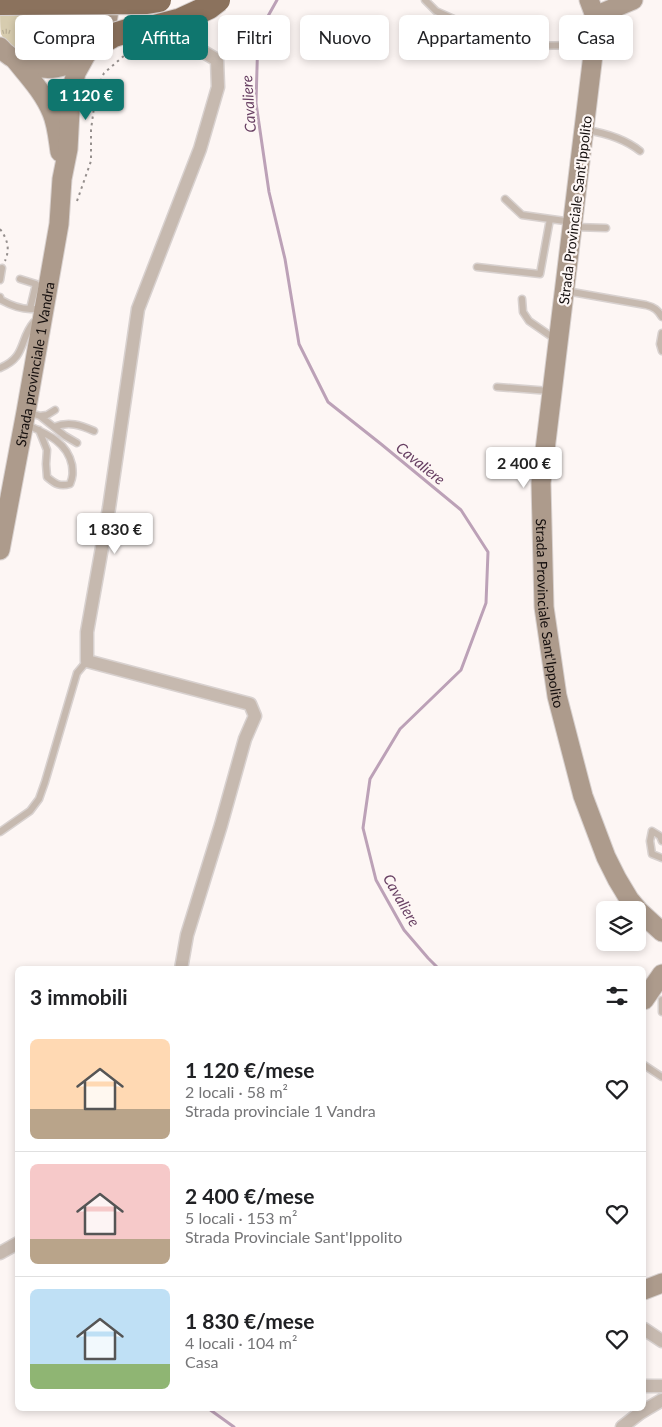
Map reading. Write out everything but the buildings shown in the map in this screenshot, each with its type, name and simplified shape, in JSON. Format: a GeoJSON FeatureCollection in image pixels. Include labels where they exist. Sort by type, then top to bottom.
{"type":"FeatureCollection","features":[{"type":"Feature","properties":{"kind":"highway"},"geometry":{"type":"LineString","coordinates":[[0,3],[147,2],[159,0]]}},
{"type":"Feature","properties":{"kind":"highway"},"geometry":{"type":"LineString","coordinates":[[113,39],[134,29],[154,27],[181,20],[209,7],[218,0]]}},
{"type":"Feature","properties":{"kind":"main road","name":"Strada provinciale 1 Vandra"},"geometry":{"type":"LineString","coordinates":[[109,0],[109,15]]}},
{"type":"Feature","properties":{"kind":"main road"},"geometry":{"type":"LineString","coordinates":[[592,8],[633,0]]}},
{"type":"Feature","properties":{"kind":"main road","name":"Strada provinciale 1 Vandra"},"geometry":{"type":"LineString","coordinates":[[5,52],[42,94],[52,114],[58,138],[62,179]]}},
{"type":"Feature","properties":{"kind":"main road"},"geometry":{"type":"LineString","coordinates":[[20,60],[34,67],[52,68],[70,64],[76,60]]}},
{"type":"Feature","properties":{"kind":"main road","name":"Strada provinciale 1 Vandra"},"geometry":{"type":"LineString","coordinates":[[0,550],[32,420],[39,313],[59,224],[62,179],[68,149],[71,92],[76,73],[87,60]]}},
{"type":"Feature","properties":{"kind":"main road","name":"Strada Provinciale Sant'Ippolito"},"geometry":{"type":"LineString","coordinates":[[592,60],[540,483],[544,607],[557,696],[583,796],[606,857],[617,879],[629,899],[662,932]]}},
{"type":"Feature","properties":{"kind":"main road"},"geometry":{"type":"LineString","coordinates":[[646,997],[662,974]]}},
{"type":"Feature","properties":{"kind":"main road"},"geometry":{"type":"LineString","coordinates":[[646,1289],[662,1283]]}},
{"type":"Feature","properties":{"kind":"street"},"geometry":{"type":"LineString","coordinates":[[182,966],[187,935],[221,825],[245,738],[255,716],[250,704],[87,661],[87,632],[109,508],[138,309],[200,149],[218,87],[217,60],[208,55]]}},
{"type":"Feature","properties":{"kind":"street"},"geometry":{"type":"LineString","coordinates":[[0,1253],[15,1245]]}},
{"type":"Feature","properties":{"kind":"street"},"geometry":{"type":"LineString","coordinates":[[646,1330],[662,1341]]}},
{"type":"Feature","properties":{"kind":"street"},"geometry":{"type":"LineString","coordinates":[[646,1386],[662,1386]]}},
{"type":"Feature","properties":{"kind":"street"},"geometry":{"type":"LineString","coordinates":[[646,1409],[662,1400]]}},
{"type":"Feature","properties":{"kind":"street"},"geometry":{"type":"LineString","coordinates":[[622,1427],[643,1411]]}},
{"type":"Feature","properties":{"kind":"lane"},"geometry":{"type":"LineString","coordinates":[[425,0],[436,11],[514,46],[559,45]]}},
{"type":"Feature","properties":{"kind":"lane"},"geometry":{"type":"LineString","coordinates":[[584,130],[600,132],[630,144],[640,151]]}},
{"type":"Feature","properties":{"kind":"lane"},"geometry":{"type":"LineString","coordinates":[[505,199],[522,215],[573,225],[606,228]]}},
{"type":"Feature","properties":{"kind":"lane"},"geometry":{"type":"LineString","coordinates":[[477,267],[540,274],[550,219]]}},
{"type":"Feature","properties":{"kind":"lane"},"geometry":{"type":"LineString","coordinates":[[0,280],[2,268]]}},
{"type":"Feature","properties":{"kind":"lane"},"geometry":{"type":"LineString","coordinates":[[0,368],[15,359],[23,346],[30,326],[39,313],[36,284],[20,279]]}},
{"type":"Feature","properties":{"kind":"lane"},"geometry":{"type":"LineString","coordinates":[[565,291],[646,305],[654,308],[662,317]]}},
{"type":"Feature","properties":{"kind":"lane"},"geometry":{"type":"LineString","coordinates":[[0,297],[1,300],[8,304],[39,313]]}},
{"type":"Feature","properties":{"kind":"lane"},"geometry":{"type":"LineString","coordinates":[[522,299],[523,312],[529,322],[558,341]]}},
{"type":"Feature","properties":{"kind":"lane"},"geometry":{"type":"LineString","coordinates":[[662,333],[660,344],[662,351]]}},
{"type":"Feature","properties":{"kind":"lane"},"geometry":{"type":"LineString","coordinates":[[497,387],[552,391]]}},
{"type":"Feature","properties":{"kind":"lane"},"geometry":{"type":"LineString","coordinates":[[32,420],[55,410]]}},
{"type":"Feature","properties":{"kind":"lane"},"geometry":{"type":"LineString","coordinates":[[32,420],[66,448],[70,456],[74,475],[70,484],[64,486],[55,484],[47,477],[47,450],[32,420]]}},
{"type":"Feature","properties":{"kind":"lane"},"geometry":{"type":"LineString","coordinates":[[32,420],[54,427],[77,443]]}},
{"type":"Feature","properties":{"kind":"lane"},"geometry":{"type":"LineString","coordinates":[[54,427],[68,423],[94,431]]}},
{"type":"Feature","properties":{"kind":"lane"},"geometry":{"type":"LineString","coordinates":[[0,832],[30,811],[39,799],[46,782],[77,673],[87,661]]}},
{"type":"Feature","properties":{"kind":"lane"},"geometry":{"type":"LineString","coordinates":[[662,842],[660,836],[652,832],[650,841],[652,854],[662,858]]}},
{"type":"Feature","properties":{"kind":"lane"},"geometry":{"type":"LineString","coordinates":[[662,1000],[662,1012]]}},
{"type":"Feature","properties":{"kind":"lane"},"geometry":{"type":"LineString","coordinates":[[646,1066],[662,1077]]}},
{"type":"Feature","properties":{"kind":"path"},"geometry":{"type":"LineString","coordinates":[[76,202],[91,161],[91,130],[96,92],[104,73],[123,57]]}},
{"type":"Feature","properties":{"kind":"path"},"geometry":{"type":"LineString","coordinates":[[0,230],[7,241],[8,249],[2,268]]}},
{"type":"Feature","properties":{"kind":"green space"},"geometry":{"type":"Polygon","coordinates":[[[0,0],[99,12],[98,15],[15,15],[15,49],[8,44],[1,34],[0,0]]]}},
{"type":"Feature","properties":{"kind":"waterway","name":"Cavaliere"},"geometry":{"type":"LineString","coordinates":[[277,0],[258,34],[256,103],[269,192],[285,259],[299,344],[328,402],[461,510],[488,552],[486,603],[461,670],[400,729],[370,779],[363,828],[376,880],[404,930],[436,966]]}},
{"type":"Feature","properties":{"kind":"waterway","name":"Cavaliere"},"geometry":{"type":"LineString","coordinates":[[212,1411],[234,1427]]}}]}
